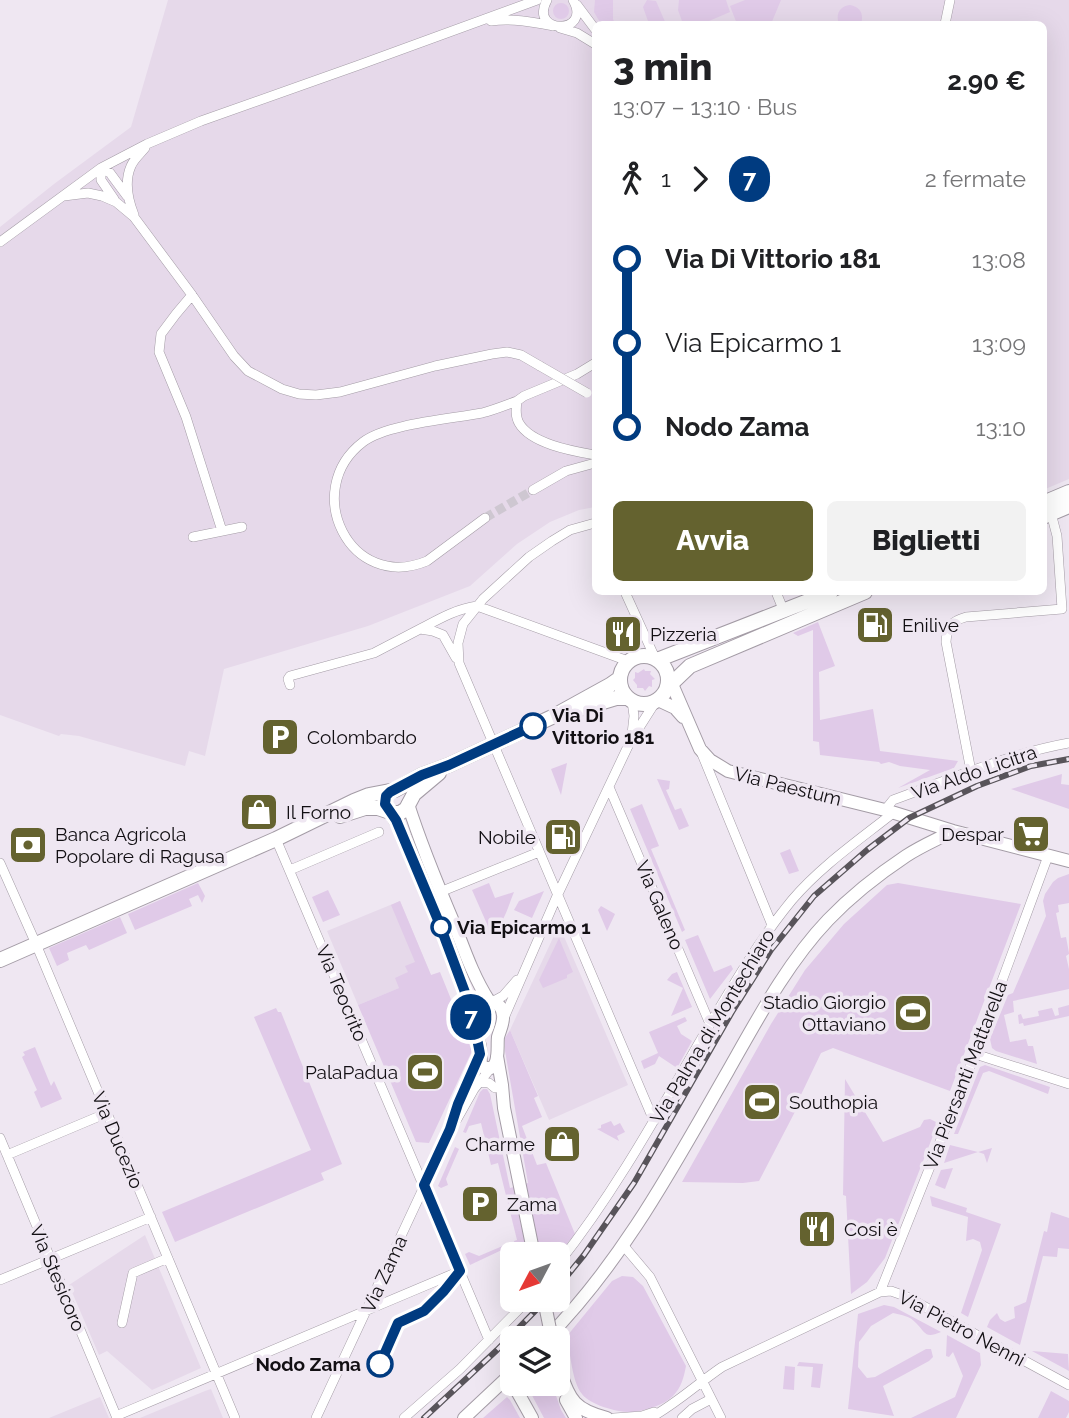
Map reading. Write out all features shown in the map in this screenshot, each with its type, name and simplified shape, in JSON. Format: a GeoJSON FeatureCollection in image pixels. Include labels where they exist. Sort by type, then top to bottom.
{"type":"FeatureCollection","features":[{"type":"Feature","properties":{"kind":"main road"},"geometry":{"type":"LineString","coordinates":[[1047,510],[1069,492]]}},
{"type":"Feature","properties":{"kind":"main road"},"geometry":{"type":"LineString","coordinates":[[1047,511],[1069,506]]}},
{"type":"Feature","properties":{"kind":"main road"},"geometry":{"type":"LineString","coordinates":[[656,659],[823,595]]}},
{"type":"Feature","properties":{"kind":"main road"},"geometry":{"type":"LineString","coordinates":[[552,717],[616,698],[644,704],[657,701],[669,682],[691,666],[858,595]]}},
{"type":"Feature","properties":{"kind":"main road"},"geometry":{"type":"LineString","coordinates":[[630,699],[622,691],[620,678],[628,661],[641,656],[656,659],[663,664],[669,682]]}},
{"type":"Feature","properties":{"kind":"main road"},"geometry":{"type":"LineString","coordinates":[[390,811],[385,800],[393,790],[552,717],[620,678]]}},
{"type":"Feature","properties":{"kind":"main road"},"geometry":{"type":"LineString","coordinates":[[305,825],[365,808],[396,813],[403,811],[421,787],[449,765]]}},
{"type":"Feature","properties":{"kind":"main road"},"geometry":{"type":"LineString","coordinates":[[0,960],[276,839],[369,794],[393,790],[403,792],[408,803]]}},
{"type":"Feature","properties":{"kind":"street"},"geometry":{"type":"LineString","coordinates":[[0,242],[102,168],[148,144],[201,121],[537,0]]}},
{"type":"Feature","properties":{"kind":"street"},"geometry":{"type":"LineString","coordinates":[[547,0],[544,6],[545,17],[556,27],[568,25],[575,18],[577,8],[574,1]]}},
{"type":"Feature","properties":{"kind":"street"},"geometry":{"type":"LineString","coordinates":[[946,21],[950,0]]}},
{"type":"Feature","properties":{"kind":"street"},"geometry":{"type":"LineString","coordinates":[[574,1],[592,25]]}},
{"type":"Feature","properties":{"kind":"street"},"geometry":{"type":"LineString","coordinates":[[475,22],[524,20],[577,33],[592,42]]}},
{"type":"Feature","properties":{"kind":"street"},"geometry":{"type":"LineString","coordinates":[[134,217],[128,197],[128,178],[131,166],[148,144]]}},
{"type":"Feature","properties":{"kind":"street"},"geometry":{"type":"LineString","coordinates":[[102,168],[110,173],[128,197]]}},
{"type":"Feature","properties":{"kind":"street"},"geometry":{"type":"LineString","coordinates":[[102,168],[101,180],[116,202],[134,217],[234,356],[248,371],[282,389],[316,395],[340,392],[435,366],[507,352],[521,355],[591,395]]}},
{"type":"Feature","properties":{"kind":"street"},"geometry":{"type":"LineString","coordinates":[[60,197],[88,192],[116,202]]}},
{"type":"Feature","properties":{"kind":"street"},"geometry":{"type":"LineString","coordinates":[[192,295],[161,334],[159,352],[186,416],[222,531]]}},
{"type":"Feature","properties":{"kind":"street"},"geometry":{"type":"LineString","coordinates":[[485,518],[427,561],[416,565],[390,566],[369,559],[346,539],[337,519],[336,484],[346,460],[372,436],[485,412],[517,401],[592,365]]}},
{"type":"Feature","properties":{"kind":"street"},"geometry":{"type":"LineString","coordinates":[[517,401],[519,422],[526,430],[552,444],[592,454]]}},
{"type":"Feature","properties":{"kind":"street"},"geometry":{"type":"LineString","coordinates":[[533,490],[566,471],[592,464]]}},
{"type":"Feature","properties":{"kind":"street"},"geometry":{"type":"LineString","coordinates":[[971,771],[946,633],[950,624],[966,617],[1062,609],[1057,536],[1047,513]]}},
{"type":"Feature","properties":{"kind":"street"},"geometry":{"type":"LineString","coordinates":[[459,663],[458,643],[463,624],[477,606],[529,557],[570,530],[592,524]]}},
{"type":"Feature","properties":{"kind":"street"},"geometry":{"type":"LineString","coordinates":[[193,537],[242,527]]}},
{"type":"Feature","properties":{"kind":"street"},"geometry":{"type":"LineString","coordinates":[[626,595],[656,659]]}},
{"type":"Feature","properties":{"kind":"street"},"geometry":{"type":"LineString","coordinates":[[777,595],[783,609]]}},
{"type":"Feature","properties":{"kind":"street"},"geometry":{"type":"LineString","coordinates":[[290,685],[290,676],[374,653],[451,613],[477,606],[628,661]]}},
{"type":"Feature","properties":{"kind":"street"},"geometry":{"type":"LineString","coordinates":[[421,629],[443,635],[459,663],[654,1121]]}},
{"type":"Feature","properties":{"kind":"street","name":"Via Paestum"},"geometry":{"type":"LineString","coordinates":[[669,682],[699,749],[710,760],[728,771],[1069,861]]}},
{"type":"Feature","properties":{"kind":"street"},"geometry":{"type":"LineString","coordinates":[[630,699],[634,716],[630,742]]}},
{"type":"Feature","properties":{"kind":"street"},"geometry":{"type":"LineString","coordinates":[[450,1129],[458,1104],[484,1069],[495,1065],[503,1019],[557,896],[630,742],[657,701],[675,708],[688,723]]}},
{"type":"Feature","properties":{"kind":"street","name":"Via Aldo Licitra"},"geometry":{"type":"LineString","coordinates":[[889,812],[893,800],[971,771],[1047,747],[1069,743]]}},
{"type":"Feature","properties":{"kind":"street"},"geometry":{"type":"LineString","coordinates":[[699,749],[772,925]]}},
{"type":"Feature","properties":{"kind":"street","name":"Via Galeno"},"geometry":{"type":"LineString","coordinates":[[609,787],[710,1024]]}},
{"type":"Feature","properties":{"kind":"street"},"geometry":{"type":"LineString","coordinates":[[408,803],[416,832],[476,979],[490,1001],[501,1009],[503,1019]]}},
{"type":"Feature","properties":{"kind":"street"},"geometry":{"type":"LineString","coordinates":[[390,811],[404,837],[438,920],[469,1003],[484,1069],[504,1108]]}},
{"type":"Feature","properties":{"kind":"street","name":"Via Palma di Montechiaro"},"geometry":{"type":"LineString","coordinates":[[570,1249],[614,1188],[737,977],[772,925],[816,876],[889,812]]}},
{"type":"Feature","properties":{"kind":"street"},"geometry":{"type":"LineString","coordinates":[[559,1326],[623,1245],[663,1185],[772,995],[802,952],[828,920],[866,885],[908,855],[953,831]]}},
{"type":"Feature","properties":{"kind":"street"},"geometry":{"type":"LineString","coordinates":[[290,870],[379,832]]}},
{"type":"Feature","properties":{"kind":"street","name":"Via Teocrito"},"geometry":{"type":"LineString","coordinates":[[276,839],[489,1340]]}},
{"type":"Feature","properties":{"kind":"street"},"geometry":{"type":"LineString","coordinates":[[440,892],[539,852]]}},
{"type":"Feature","properties":{"kind":"street","name":"Via Piersanti Mattarella"},"geometry":{"type":"LineString","coordinates":[[880,1292],[975,1054],[1048,856]]}},
{"type":"Feature","properties":{"kind":"street","name":"Via Ducezio"},"geometry":{"type":"LineString","coordinates":[[0,863],[235,1418]]}},
{"type":"Feature","properties":{"kind":"street"},"geometry":{"type":"LineString","coordinates":[[471,1013],[479,1003],[503,996],[523,974]]}},
{"type":"Feature","properties":{"kind":"street"},"geometry":{"type":"LineString","coordinates":[[497,1052],[504,1108],[531,1242]]}},
{"type":"Feature","properties":{"kind":"street"},"geometry":{"type":"LineString","coordinates":[[975,1054],[1069,1084]]}},
{"type":"Feature","properties":{"kind":"street"},"geometry":{"type":"LineString","coordinates":[[450,1129],[484,1069]]}},
{"type":"Feature","properties":{"kind":"street"},"geometry":{"type":"LineString","coordinates":[[7,1155],[107,1113]]}},
{"type":"Feature","properties":{"kind":"street","name":"Via Zama"},"geometry":{"type":"LineString","coordinates":[[316,1418],[450,1129]]}},
{"type":"Feature","properties":{"kind":"street","name":"Via Stesicoro"},"geometry":{"type":"LineString","coordinates":[[0,1138],[117,1417]]}},
{"type":"Feature","properties":{"kind":"street"},"geometry":{"type":"LineString","coordinates":[[0,1280],[151,1217]]}},
{"type":"Feature","properties":{"kind":"street"},"geometry":{"type":"LineString","coordinates":[[623,1245],[650,1278],[721,1418]]}},
{"type":"Feature","properties":{"kind":"street"},"geometry":{"type":"LineString","coordinates":[[122,1323],[133,1272],[168,1258]]}},
{"type":"Feature","properties":{"kind":"street"},"geometry":{"type":"LineString","coordinates":[[117,1417],[460,1271]]}},
{"type":"Feature","properties":{"kind":"street","name":"Via Pietro Nenni"},"geometry":{"type":"LineString","coordinates":[[650,1418],[678,1401],[722,1367],[880,1292],[891,1291],[905,1296],[1069,1385]]}},
{"type":"Feature","properties":{"kind":"street"},"geometry":{"type":"LineString","coordinates":[[404,1418],[460,1369],[516,1312]]}},
{"type":"Feature","properties":{"kind":"street"},"geometry":{"type":"LineString","coordinates":[[464,1418],[500,1389]]}},
{"type":"Feature","properties":{"kind":"street"},"geometry":{"type":"LineString","coordinates":[[521,1396],[532,1418]]}},
{"type":"Feature","properties":{"kind":"street"},"geometry":{"type":"LineString","coordinates":[[565,1396],[576,1418]]}},
{"type":"Feature","properties":{"kind":"street"},"geometry":{"type":"LineString","coordinates":[[570,1396],[582,1410],[607,1418]]}},
{"type":"Feature","properties":{"kind":"street"},"geometry":{"type":"LineString","coordinates":[[682,1418],[711,1398]]}},
{"type":"Feature","properties":{"kind":"street"},"geometry":{"type":"LineString","coordinates":[[614,1418],[642,1416],[666,1409]]}},
{"type":"Feature","properties":{"kind":"shaded area"},"geometry":{"type":"Polygon","coordinates":[[[168,0],[1069,0],[1069,479],[1047,488],[1047,21],[592,21],[592,508],[550,522],[517,544],[470,586],[368,626],[224,669],[205,756],[189,751],[185,766],[79,736],[59,736],[0,715],[0,227],[131,127],[168,0]]]}},
{"type":"Feature","properties":{"kind":"shaded area"},"geometry":{"type":"Polygon","coordinates":[[[595,0],[613,0],[614,21],[599,21],[594,12],[595,0]]]}},
{"type":"Feature","properties":{"kind":"shaded area"},"geometry":{"type":"Polygon","coordinates":[[[647,0],[656,1],[665,21],[648,21],[643,7],[647,0]]]}},
{"type":"Feature","properties":{"kind":"shaded area"},"geometry":{"type":"Polygon","coordinates":[[[679,0],[726,0],[730,12],[709,21],[682,21],[678,10],[679,0]]]}},
{"type":"Feature","properties":{"kind":"shaded area"},"geometry":{"type":"Polygon","coordinates":[[[745,0],[781,0],[772,21],[736,21],[730,6],[745,0]]]}},
{"type":"Feature","properties":{"kind":"shaded area"},"geometry":{"type":"Polygon","coordinates":[[[561,3],[567,5],[567,17],[561,19],[555,17],[553,11],[555,5],[561,3]]]}},
{"type":"Feature","properties":{"kind":"shaded area"},"geometry":{"type":"Polygon","coordinates":[[[850,5],[857,8],[861,12],[862,21],[839,21],[839,11],[850,5]]]}},
{"type":"Feature","properties":{"kind":"shaded area"},"geometry":{"type":"Polygon","coordinates":[[[818,622],[835,666],[819,672],[820,720],[873,709],[880,751],[958,761],[954,768],[898,788],[930,770],[889,762],[881,764],[820,755],[819,742],[813,741],[813,630],[798,636],[793,633],[818,622]]]}},
{"type":"Feature","properties":{"kind":"shaded area"},"geometry":{"type":"Polygon","coordinates":[[[644,669],[651,671],[650,674],[655,679],[652,680],[652,687],[649,686],[645,691],[643,688],[637,688],[633,680],[635,672],[644,669]]]}},
{"type":"Feature","properties":{"kind":"shaded area"},"geometry":{"type":"Polygon","coordinates":[[[567,763],[561,795],[551,769],[567,763]]]}},
{"type":"Feature","properties":{"kind":"shaded area"},"geometry":{"type":"Polygon","coordinates":[[[1062,774],[1061,784],[1069,785],[1069,809],[1011,789],[1062,774]]]}},
{"type":"Feature","properties":{"kind":"shaded area"},"geometry":{"type":"Polygon","coordinates":[[[657,779],[670,781],[669,789],[666,790],[675,810],[681,808],[689,826],[679,830],[657,779]]]}},
{"type":"Feature","properties":{"kind":"shaded area"},"geometry":{"type":"Polygon","coordinates":[[[642,804],[659,846],[651,849],[685,930],[682,932],[630,809],[642,804]]]}},
{"type":"Feature","properties":{"kind":"shaded area"},"geometry":{"type":"Polygon","coordinates":[[[790,849],[799,871],[789,874],[780,853],[790,849]]]}},
{"type":"Feature","properties":{"kind":"shaded area"},"geometry":{"type":"Polygon","coordinates":[[[1069,874],[1069,903],[1058,905],[1059,912],[1056,913],[1061,938],[1066,937],[1069,953],[1066,956],[1069,989],[1013,1001],[1014,1012],[1004,1015],[1010,1042],[1026,1039],[1028,1046],[1033,1046],[1037,1064],[996,1051],[992,1048],[990,1039],[1046,916],[1043,901],[1045,894],[1053,882],[1069,874]]]}},
{"type":"Feature","properties":{"kind":"shaded area"},"geometry":{"type":"Polygon","coordinates":[[[198,883],[205,896],[202,903],[198,895],[189,899],[192,906],[135,930],[128,914],[198,883]]]}},
{"type":"Feature","properties":{"kind":"shaded area"},"geometry":{"type":"Polygon","coordinates":[[[489,883],[495,898],[514,892],[498,928],[488,935],[487,924],[472,890],[489,883]]]}},
{"type":"Feature","properties":{"kind":"shaded area"},"geometry":{"type":"Polygon","coordinates":[[[898,883],[1021,904],[950,1091],[833,1048],[821,1053],[798,1101],[799,1104],[759,1181],[682,1182],[771,1024],[805,970],[844,924],[887,885],[898,883]]]}},
{"type":"Feature","properties":{"kind":"shaded area"},"geometry":{"type":"Polygon","coordinates":[[[328,890],[340,915],[323,922],[312,897],[328,890]]]}},
{"type":"Feature","properties":{"kind":"shaded area"},"geometry":{"type":"Polygon","coordinates":[[[544,891],[532,918],[514,910],[519,901],[544,891]]]}},
{"type":"Feature","properties":{"kind":"shaded area"},"geometry":{"type":"Polygon","coordinates":[[[400,901],[431,975],[358,1005],[327,931],[400,901]]]}},
{"type":"Feature","properties":{"kind":"shaded area","name":"PalaPadua"},"geometry":{"type":"Polygon","coordinates":[[[400,901],[431,975],[440,972],[472,1051],[429,1143],[416,1142],[358,1005],[399,988],[395,978],[408,972],[405,966],[415,962],[391,905],[400,901]]]}},
{"type":"Feature","properties":{"kind":"shaded area"},"geometry":{"type":"Polygon","coordinates":[[[601,906],[615,914],[607,931],[598,910],[601,906]]]}},
{"type":"Feature","properties":{"kind":"shaded area"},"geometry":{"type":"Polygon","coordinates":[[[120,917],[127,933],[89,950],[86,945],[67,953],[69,960],[57,966],[49,948],[120,917]]]}},
{"type":"Feature","properties":{"kind":"shaded area"},"geometry":{"type":"Polygon","coordinates":[[[559,925],[628,1085],[549,1120],[510,1030],[559,925]]]}},
{"type":"Feature","properties":{"kind":"shaded area"},"geometry":{"type":"Polygon","coordinates":[[[698,935],[714,972],[731,965],[733,969],[710,999],[685,940],[698,935]]]}},
{"type":"Feature","properties":{"kind":"shaded area"},"geometry":{"type":"Polygon","coordinates":[[[559,938],[573,972],[567,975],[567,978],[543,988],[539,980],[559,938]]]}},
{"type":"Feature","properties":{"kind":"shaded area"},"geometry":{"type":"Polygon","coordinates":[[[677,972],[692,1007],[671,1016],[683,988],[667,980],[677,972]]]}},
{"type":"Feature","properties":{"kind":"shaded area"},"geometry":{"type":"Polygon","coordinates":[[[1069,1005],[1069,1016],[1024,1026],[1023,1023],[1019,1024],[1018,1015],[1021,1014],[1023,1019],[1039,1016],[1038,1011],[1052,1008],[1055,1016],[1059,1015],[1058,1008],[1069,1005]]]}},
{"type":"Feature","properties":{"kind":"shaded area"},"geometry":{"type":"Polygon","coordinates":[[[276,1008],[281,1012],[342,1164],[321,1173],[324,1180],[175,1242],[162,1212],[311,1150],[254,1017],[276,1008]]]}},
{"type":"Feature","properties":{"kind":"shaded area"},"geometry":{"type":"Polygon","coordinates":[[[685,1017],[687,1021],[677,1026],[681,1034],[692,1041],[677,1068],[659,1056],[655,1064],[644,1069],[641,1061],[658,1053],[649,1032],[685,1017]]]}},
{"type":"Feature","properties":{"kind":"shaded area"},"geometry":{"type":"Polygon","coordinates":[[[510,1030],[538,1096],[534,1098],[542,1117],[522,1126],[537,1165],[546,1163],[575,1234],[569,1242],[514,1242],[517,1240],[498,1163],[491,1165],[481,1123],[469,1126],[466,1133],[463,1132],[480,1092],[487,1089],[510,1188],[528,1183],[505,1038],[510,1030]]]}},
{"type":"Feature","properties":{"kind":"shaded area"},"geometry":{"type":"Polygon","coordinates":[[[35,1047],[51,1086],[54,1081],[62,1099],[41,1108],[34,1092],[37,1090],[22,1057],[25,1055],[23,1052],[35,1047]]]}},
{"type":"Feature","properties":{"kind":"shaded area"},"geometry":{"type":"Polygon","coordinates":[[[985,1065],[1050,1087],[1048,1094],[989,1071],[983,1073],[958,1134],[954,1134],[980,1067],[985,1065]]]}},
{"type":"Feature","properties":{"kind":"shaded area"},"geometry":{"type":"Polygon","coordinates":[[[845,1079],[883,1142],[920,1127],[924,1120],[930,1119],[938,1123],[885,1258],[867,1282],[851,1294],[846,1196],[843,1195],[845,1079]]]}},
{"type":"Feature","properties":{"kind":"shaded area"},"geometry":{"type":"Polygon","coordinates":[[[611,1121],[614,1126],[620,1123],[625,1132],[617,1136],[619,1141],[597,1129],[611,1121]]]}},
{"type":"Feature","properties":{"kind":"shaded area"},"geometry":{"type":"Polygon","coordinates":[[[950,1145],[978,1152],[944,1163],[950,1145]]]}},
{"type":"Feature","properties":{"kind":"shaded area"},"geometry":{"type":"Polygon","coordinates":[[[455,1147],[459,1149],[446,1179],[448,1185],[441,1188],[438,1186],[455,1147]]]}},
{"type":"Feature","properties":{"kind":"shaded area"},"geometry":{"type":"Polygon","coordinates":[[[992,1148],[987,1163],[984,1154],[978,1152],[992,1148]]]}},
{"type":"Feature","properties":{"kind":"shaded area"},"geometry":{"type":"Polygon","coordinates":[[[953,1168],[945,1189],[935,1185],[941,1170],[953,1168]]]}},
{"type":"Feature","properties":{"kind":"shaded area"},"geometry":{"type":"Polygon","coordinates":[[[930,1196],[967,1208],[966,1212],[1001,1224],[968,1317],[961,1313],[982,1250],[980,1242],[973,1239],[966,1241],[968,1217],[932,1206],[930,1196]]]}},
{"type":"Feature","properties":{"kind":"shaded area"},"geometry":{"type":"Polygon","coordinates":[[[1051,1212],[1069,1218],[1069,1249],[1058,1248],[1057,1257],[1043,1256],[1020,1345],[987,1327],[997,1313],[1005,1322],[1015,1318],[1014,1307],[1026,1302],[1051,1212]]]}},
{"type":"Feature","properties":{"kind":"shaded area"},"geometry":{"type":"Polygon","coordinates":[[[145,1235],[201,1368],[152,1390],[107,1351],[99,1355],[69,1285],[145,1235]]]}},
{"type":"Feature","properties":{"kind":"shaded area"},"geometry":{"type":"Polygon","coordinates":[[[500,1247],[500,1251],[470,1265],[465,1254],[469,1252],[479,1256],[500,1247]]]}},
{"type":"Feature","properties":{"kind":"shaded area"},"geometry":{"type":"Polygon","coordinates":[[[622,1276],[633,1277],[643,1286],[686,1366],[682,1382],[673,1396],[654,1407],[632,1412],[605,1408],[591,1402],[582,1394],[574,1374],[570,1332],[612,1281],[622,1276]]]}},
{"type":"Feature","properties":{"kind":"shaded area"},"geometry":{"type":"Polygon","coordinates":[[[884,1305],[894,1307],[941,1332],[929,1335],[911,1319],[893,1313],[871,1326],[859,1342],[858,1367],[867,1378],[875,1377],[926,1349],[931,1349],[933,1357],[929,1361],[883,1386],[894,1416],[848,1409],[858,1314],[884,1305]]]}},
{"type":"Feature","properties":{"kind":"shaded area"},"geometry":{"type":"Polygon","coordinates":[[[947,1335],[980,1353],[981,1365],[956,1418],[911,1418],[955,1397],[963,1376],[953,1352],[949,1357],[946,1356],[947,1335]]]}},
{"type":"Feature","properties":{"kind":"shaded area"},"geometry":{"type":"Polygon","coordinates":[[[1032,1351],[1068,1354],[1069,1371],[1032,1351]]]}},
{"type":"Feature","properties":{"kind":"shaded area"},"geometry":{"type":"Polygon","coordinates":[[[799,1362],[823,1364],[820,1388],[811,1387],[813,1367],[797,1366],[799,1362]]]}},
{"type":"Feature","properties":{"kind":"shaded area"},"geometry":{"type":"Polygon","coordinates":[[[785,1366],[795,1367],[794,1390],[783,1389],[785,1366]]]}},
{"type":"Feature","properties":{"kind":"shaded area"},"geometry":{"type":"Polygon","coordinates":[[[211,1389],[223,1418],[140,1418],[205,1391],[211,1389]]]}},
{"type":"Feature","properties":{"kind":"shaded area"},"geometry":{"type":"Polygon","coordinates":[[[1051,1391],[1069,1401],[1066,1418],[1038,1418],[1051,1391]]]}},
{"type":"Feature","properties":{"kind":"shaded area"},"geometry":{"type":"Polygon","coordinates":[[[532,1396],[556,1396],[566,1418],[544,1418],[532,1396]]]}},
{"type":"Feature","properties":{"kind":"shaded area"},"geometry":{"type":"Polygon","coordinates":[[[100,1397],[109,1418],[49,1418],[100,1397]]]}},
{"type":"Feature","properties":{"kind":"shaded area"},"geometry":{"type":"Polygon","coordinates":[[[507,1397],[520,1418],[483,1418],[507,1397]]]}},
{"type":"Feature","properties":{"kind":"tunnel"},"geometry":{"type":"LineString","coordinates":[[485,518],[533,490]]}},
{"type":"Feature","properties":{"kind":"railway"},"geometry":{"type":"LineString","coordinates":[[570,1272],[634,1183],[732,1012],[771,950],[814,896],[909,818],[977,786],[1031,766],[1069,759]]}},
{"type":"Feature","properties":{"kind":"railway"},"geometry":{"type":"LineString","coordinates":[[424,1418],[534,1312]]}},
{"type":"Feature","properties":{"kind":"bus line","name":"7"},"geometry":{"type":"LineString","coordinates":[[380,1364],[398,1323],[424,1311],[460,1271],[424,1185],[480,1054],[471,1019],[471,1008],[438,920],[385,800],[388,793],[411,780],[533,726]]}},
{"type":"Feature","properties":{"kind":"place","name":"Enilive"},"geometry":{"type":"Point","coordinates":[875,625]}},
{"type":"Feature","properties":{"kind":"place","name":"Pizzeria"},"geometry":{"type":"Point","coordinates":[623,634]}},
{"type":"Feature","properties":{"kind":"place","name":"Via Di Vittorio 181"},"geometry":{"type":"Point","coordinates":[533,726]}},
{"type":"Feature","properties":{"kind":"place","name":"Colombardo"},"geometry":{"type":"Point","coordinates":[280,737]}},
{"type":"Feature","properties":{"kind":"place","name":"Il Forno"},"geometry":{"type":"Point","coordinates":[259,812]}},
{"type":"Feature","properties":{"kind":"place","name":"Despar"},"geometry":{"type":"Point","coordinates":[1031,834]}},
{"type":"Feature","properties":{"kind":"place","name":"Nobile"},"geometry":{"type":"Point","coordinates":[563,837]}},
{"type":"Feature","properties":{"kind":"place","name":"Banca Agricola Popolare di Ragusa"},"geometry":{"type":"Point","coordinates":[28,845]}},
{"type":"Feature","properties":{"kind":"place","name":"Via Epicarmo 1"},"geometry":{"type":"Point","coordinates":[441,927]}},
{"type":"Feature","properties":{"kind":"place","name":"Stadio Giorgio Ottaviano"},"geometry":{"type":"Point","coordinates":[913,1013]}},
{"type":"Feature","properties":{"kind":"place","name":"PalaPadua"},"geometry":{"type":"Point","coordinates":[425,1072]}},
{"type":"Feature","properties":{"kind":"place","name":"Southopia"},"geometry":{"type":"Point","coordinates":[762,1102]}},
{"type":"Feature","properties":{"kind":"place","name":"Charme"},"geometry":{"type":"Point","coordinates":[562,1144]}},
{"type":"Feature","properties":{"kind":"place","name":"Zama"},"geometry":{"type":"Point","coordinates":[480,1204]}},
{"type":"Feature","properties":{"kind":"place","name":"Cosi è"},"geometry":{"type":"Point","coordinates":[817,1229]}},
{"type":"Feature","properties":{"kind":"place","name":"Nodo Zama"},"geometry":{"type":"Point","coordinates":[380,1364]}}]}
